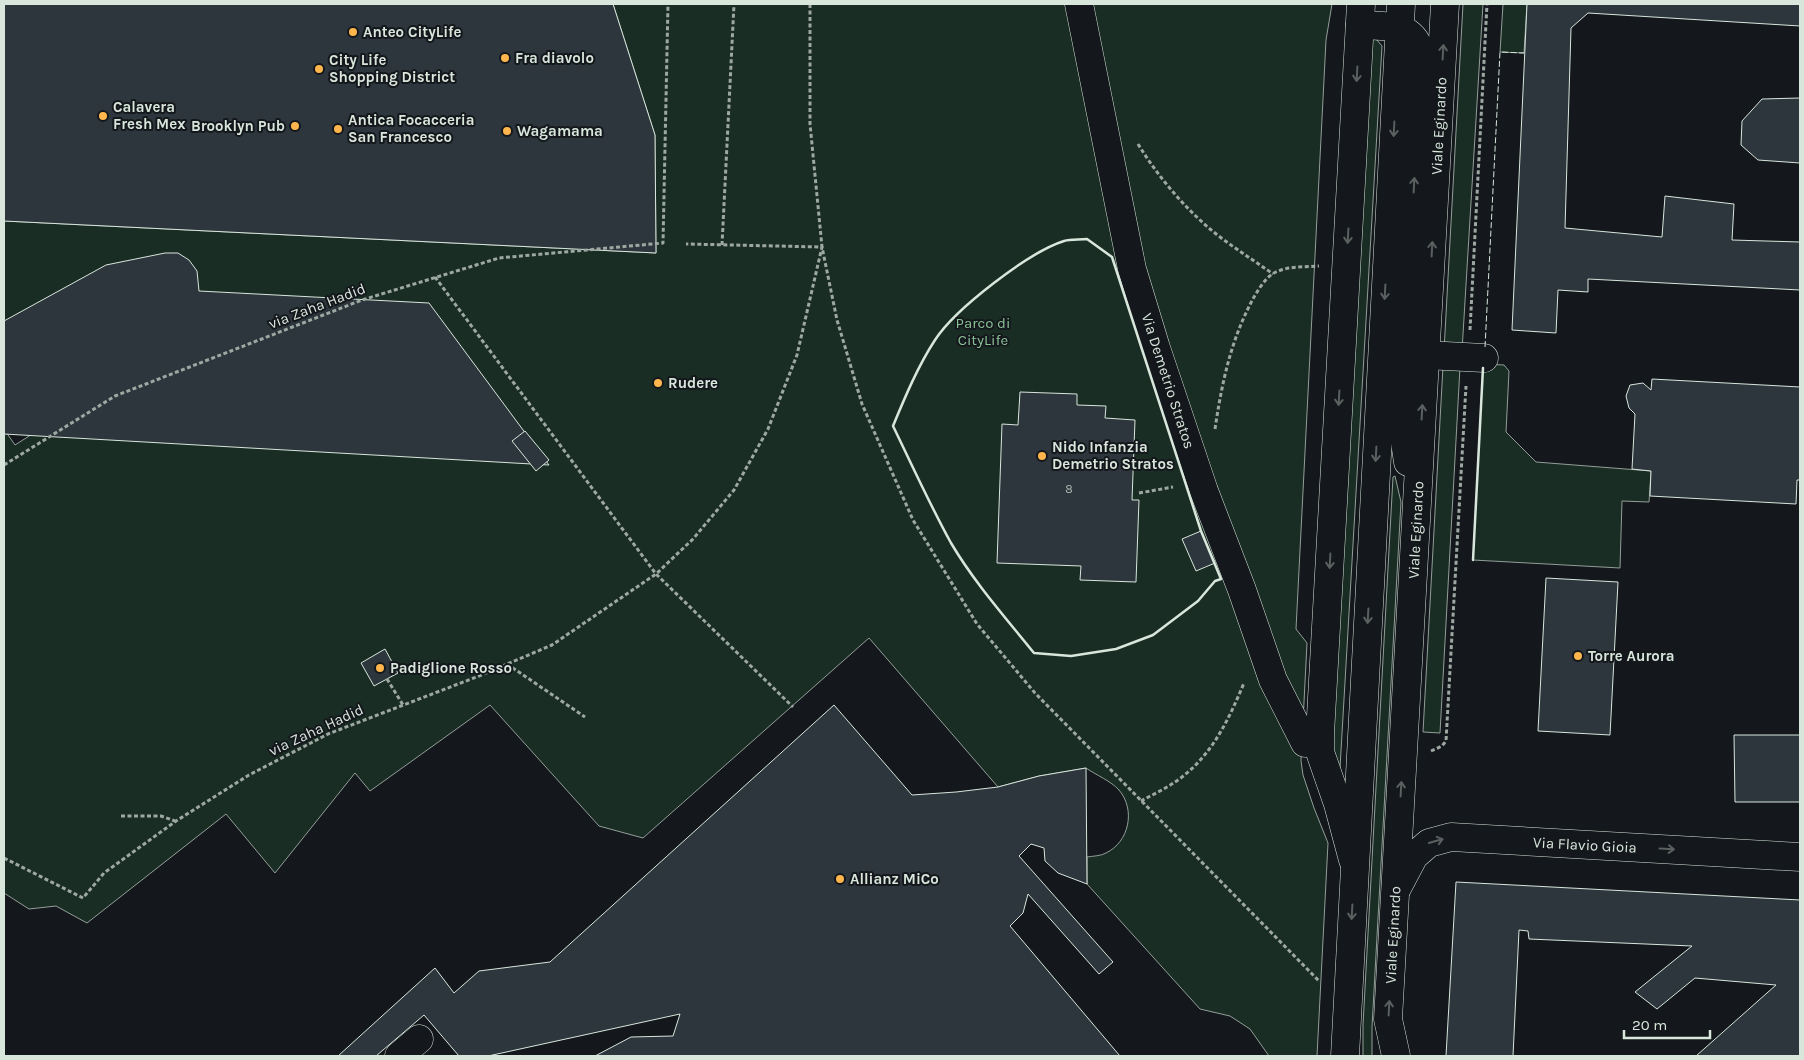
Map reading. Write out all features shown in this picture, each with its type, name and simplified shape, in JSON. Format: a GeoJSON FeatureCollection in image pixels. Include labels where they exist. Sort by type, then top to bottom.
{"type":"FeatureCollection","features":[{"type":"Feature","properties":{"kind":"main road","name":"Via Demetrio Stratos"},"geometry":{"type":"LineString","coordinates":[[1079,4],[1132,269],[1156,348],[1201,482],[1259,637],[1273,680],[1305,743]]}},
{"type":"Feature","properties":{"kind":"main road","name":"Viale Eginardo"},"geometry":{"type":"LineString","coordinates":[[1396,1056],[1388,1019],[1445,4]]}},
{"type":"Feature","properties":{"kind":"main road"},"geometry":{"type":"LineString","coordinates":[[1354,864],[1338,804],[1320,752],[1320,734],[1361,14],[1400,16]]}},
{"type":"Feature","properties":{"kind":"main road"},"geometry":{"type":"LineString","coordinates":[[1400,16],[1420,51],[1402,413],[1402,429],[1414,499],[1416,530]]}},
{"type":"Feature","properties":{"kind":"main road"},"geometry":{"type":"LineString","coordinates":[[1345,1056],[1400,16]]}},
{"type":"Feature","properties":{"kind":"main road"},"geometry":{"type":"LineString","coordinates":[[1426,355],[1476,357]]}},
{"type":"Feature","properties":{"kind":"main road","name":"Via Flavio Gioia"},"geometry":{"type":"LineString","coordinates":[[1396,890],[1414,856],[1428,843],[1451,837],[1800,857]]}},
{"type":"Feature","properties":{"kind":"path","name":"via Zaha Hadid"},"geometry":{"type":"LineString","coordinates":[[4,465],[115,396],[362,300],[499,258],[663,243],[668,4]]}},
{"type":"Feature","properties":{"kind":"path"},"geometry":{"type":"LineString","coordinates":[[722,245],[734,4]]}},
{"type":"Feature","properties":{"kind":"path"},"geometry":{"type":"LineString","coordinates":[[810,4],[810,124],[822,247],[837,320],[862,404],[913,520],[977,624],[1035,693],[1324,986]]}},
{"type":"Feature","properties":{"kind":"path"},"geometry":{"type":"LineString","coordinates":[[1403,750],[1435,750],[1446,742],[1476,357],[1487,4]]}},
{"type":"Feature","properties":{"kind":"path"},"geometry":{"type":"LineString","coordinates":[[1134,139],[1150,164],[1176,195],[1210,229],[1273,274]]}},
{"type":"Feature","properties":{"kind":"path"},"geometry":{"type":"LineString","coordinates":[[686,244],[822,247]]}},
{"type":"Feature","properties":{"kind":"path","name":"via Zaha Hadid"},"geometry":{"type":"LineString","coordinates":[[4,858],[83,898],[104,873],[176,821],[249,775],[328,734],[479,676],[552,644],[656,574],[693,539],[734,490],[768,429],[797,355],[822,247]]}},
{"type":"Feature","properties":{"kind":"path"},"geometry":{"type":"LineString","coordinates":[[1214,432],[1221,386],[1229,356],[1243,317],[1261,285],[1273,274],[1296,267],[1320,266]]}},
{"type":"Feature","properties":{"kind":"path"},"geometry":{"type":"LineString","coordinates":[[435,277],[656,574],[793,706]]}},
{"type":"Feature","properties":{"kind":"path"},"geometry":{"type":"LineString","coordinates":[[1139,493],[1201,482]]}},
{"type":"Feature","properties":{"kind":"path"},"geometry":{"type":"LineString","coordinates":[[1141,801],[1175,782],[1204,758],[1231,716],[1247,676],[1259,637]]}},
{"type":"Feature","properties":{"kind":"path"},"geometry":{"type":"LineString","coordinates":[[507,664],[585,717]]}},
{"type":"Feature","properties":{"kind":"path"},"geometry":{"type":"LineString","coordinates":[[387,679],[403,704]]}},
{"type":"Feature","properties":{"kind":"path"},"geometry":{"type":"LineString","coordinates":[[121,816],[161,816],[176,821]]}},
{"type":"Feature","properties":{"kind":"green space","name":"Parco di CityLife"},"geometry":{"type":"Polygon","coordinates":[[[613,4],[1332,4],[1326,40],[1296,629],[1307,643],[1301,761],[1303,775],[1328,843],[1317,1056],[1269,1056],[1250,1029],[1230,1016],[1200,1009],[1087,884],[1087,857],[1102,855],[1114,848],[1125,834],[1128,825],[1127,807],[1124,798],[1116,787],[1086,768],[1039,776],[998,787],[869,638],[643,838],[599,826],[490,705],[370,791],[355,773],[275,873],[226,814],[87,923],[56,906],[29,909],[4,893],[4,429],[15,445],[70,410],[4,331],[4,221],[656,253],[655,135],[613,4]]]}},
{"type":"Feature","properties":{"kind":"green space"},"geometry":{"type":"Polygon","coordinates":[[[1463,4],[1483,4],[1462,351],[1444,351],[1463,4]]]}},
{"type":"Feature","properties":{"kind":"green space"},"geometry":{"type":"Polygon","coordinates":[[[1503,4],[1527,4],[1524,53],[1500,52],[1503,4]]]}},
{"type":"Feature","properties":{"kind":"green space"},"geometry":{"type":"Polygon","coordinates":[[[1369,36],[1377,40],[1382,46],[1340,768],[1333,758],[1330,744],[1369,36]]]}},
{"type":"Feature","properties":{"kind":"green space"},"geometry":{"type":"Polygon","coordinates":[[[1483,364],[1504,365],[1509,371],[1506,432],[1536,462],[1651,471],[1649,502],[1622,501],[1620,568],[1473,560],[1483,364]]]}},
{"type":"Feature","properties":{"kind":"green space"},"geometry":{"type":"Polygon","coordinates":[[[1443,366],[1460,367],[1440,733],[1423,732],[1443,366]]]}},
{"type":"Feature","properties":{"kind":"green space"},"geometry":{"type":"Polygon","coordinates":[[[1395,476],[1401,502],[1372,1027],[1372,1056],[1363,1056],[1363,1025],[1393,477],[1395,476]]]}},
{"type":"Feature","properties":{"kind":"building","name":"City Life Shopping District"},"geometry":{"type":"Polygon","coordinates":[[[4,4],[613,4],[655,135],[656,253],[4,221],[4,4]]]}},
{"type":"Feature","properties":{"kind":"building"},"geometry":{"type":"Polygon","coordinates":[[[1527,4],[1800,4],[1800,26],[1588,13],[1571,28],[1565,228],[1662,237],[1665,196],[1734,204],[1732,240],[1800,242],[1800,290],[1588,279],[1588,292],[1558,290],[1556,333],[1512,330],[1527,4]]]}},
{"type":"Feature","properties":{"kind":"building"},"geometry":{"type":"Polygon","coordinates":[[[1800,98],[1800,163],[1758,160],[1741,145],[1742,121],[1762,99],[1800,98]]]}},
{"type":"Feature","properties":{"kind":"building"},"geometry":{"type":"Polygon","coordinates":[[[165,253],[178,253],[189,260],[197,271],[199,291],[429,303],[549,465],[4,434],[4,321],[106,265],[165,253]]]}},
{"type":"Feature","properties":{"kind":"building"},"geometry":{"type":"Polygon","coordinates":[[[1652,379],[1800,387],[1800,480],[1797,480],[1796,504],[1650,496],[1651,471],[1632,469],[1635,414],[1629,408],[1626,396],[1630,385],[1643,383],[1651,390],[1652,379]]]}},
{"type":"Feature","properties":{"kind":"building"},"geometry":{"type":"Polygon","coordinates":[[[1020,392],[1077,394],[1077,405],[1106,406],[1105,418],[1135,420],[1132,500],[1139,500],[1136,582],[1080,580],[1081,566],[997,563],[1002,424],[1018,425],[1020,392]]]}},
{"type":"Feature","properties":{"kind":"building"},"geometry":{"type":"Polygon","coordinates":[[[525,431],[549,460],[536,471],[512,441],[525,431]]]}},
{"type":"Feature","properties":{"kind":"building"},"geometry":{"type":"Polygon","coordinates":[[[1201,531],[1215,563],[1196,571],[1182,539],[1201,531]]]}},
{"type":"Feature","properties":{"kind":"building","name":"Torre Aurora"},"geometry":{"type":"Polygon","coordinates":[[[1546,578],[1618,582],[1610,735],[1538,731],[1546,578]]]}},
{"type":"Feature","properties":{"kind":"building","name":"Padiglione Rosso"},"geometry":{"type":"Polygon","coordinates":[[[385,649],[398,673],[374,686],[361,663],[385,649]]]}},
{"type":"Feature","properties":{"kind":"building","name":"Allianz MiCo"},"geometry":{"type":"Polygon","coordinates":[[[834,705],[912,795],[998,787],[1039,776],[1086,768],[1087,884],[1058,873],[1045,861],[1044,848],[1031,844],[1019,856],[1113,962],[1099,974],[1028,894],[1023,913],[1010,926],[1120,1056],[595,1056],[631,1037],[673,1036],[680,1014],[488,1056],[459,1056],[424,1015],[376,1056],[338,1056],[435,968],[454,993],[479,971],[550,962],[834,705]]]}},
{"type":"Feature","properties":{"kind":"building"},"geometry":{"type":"Polygon","coordinates":[[[1734,735],[1800,735],[1800,802],[1735,802],[1734,735]]]}},
{"type":"Feature","properties":{"kind":"building"},"geometry":{"type":"Polygon","coordinates":[[[1456,882],[1800,900],[1800,1056],[1696,1056],[1776,985],[1695,978],[1657,1009],[1635,992],[1692,946],[1529,939],[1528,931],[1519,930],[1513,1056],[1446,1056],[1456,882]]]}},
{"type":"Feature","properties":{"kind":"fence"},"geometry":{"type":"LineString","coordinates":[[1485,347],[1500,52],[1524,53]]}},
{"type":"Feature","properties":{"kind":"wall"},"geometry":{"type":"LineString","coordinates":[[1087,239],[1112,257],[1201,531],[1221,579],[1215,581],[1198,601],[1153,635],[1116,649],[1071,656],[1034,653],[1001,613],[951,543],[928,500],[893,426],[923,360],[935,340],[959,313],[975,298],[1013,269],[1049,247],[1064,241],[1087,239]]}},
{"type":"Feature","properties":{"kind":"wall"},"geometry":{"type":"LineString","coordinates":[[1473,560],[1483,368]]}},
{"type":"Feature","properties":{"kind":"place","name":"Anteo CityLife"},"geometry":{"type":"Point","coordinates":[353,32]}},
{"type":"Feature","properties":{"kind":"place","name":"Fra diavolo"},"geometry":{"type":"Point","coordinates":[505,58]}},
{"type":"Feature","properties":{"kind":"place","name":"City Life Shopping District"},"geometry":{"type":"Point","coordinates":[319,69]}},
{"type":"Feature","properties":{"kind":"place","name":"Calavera Fresh Mex"},"geometry":{"type":"Point","coordinates":[103,116]}},
{"type":"Feature","properties":{"kind":"place","name":"Brooklyn Pub"},"geometry":{"type":"Point","coordinates":[295,126]}},
{"type":"Feature","properties":{"kind":"place","name":"Antica Focacceria San Francesco"},"geometry":{"type":"Point","coordinates":[338,129]}},
{"type":"Feature","properties":{"kind":"place","name":"Wagamama"},"geometry":{"type":"Point","coordinates":[507,131]}},
{"type":"Feature","properties":{"kind":"place","name":"Rudere"},"geometry":{"type":"Point","coordinates":[658,383]}},
{"type":"Feature","properties":{"kind":"place","name":"Nido Infanzia Demetrio Stratos"},"geometry":{"type":"Point","coordinates":[1042,456]}},
{"type":"Feature","properties":{"kind":"place","name":"Torre Aurora"},"geometry":{"type":"Point","coordinates":[1578,656]}},
{"type":"Feature","properties":{"kind":"place","name":"Padiglione Rosso"},"geometry":{"type":"Point","coordinates":[380,668]}},
{"type":"Feature","properties":{"kind":"place","name":"Allianz MiCo"},"geometry":{"type":"Point","coordinates":[840,879]}}]}
